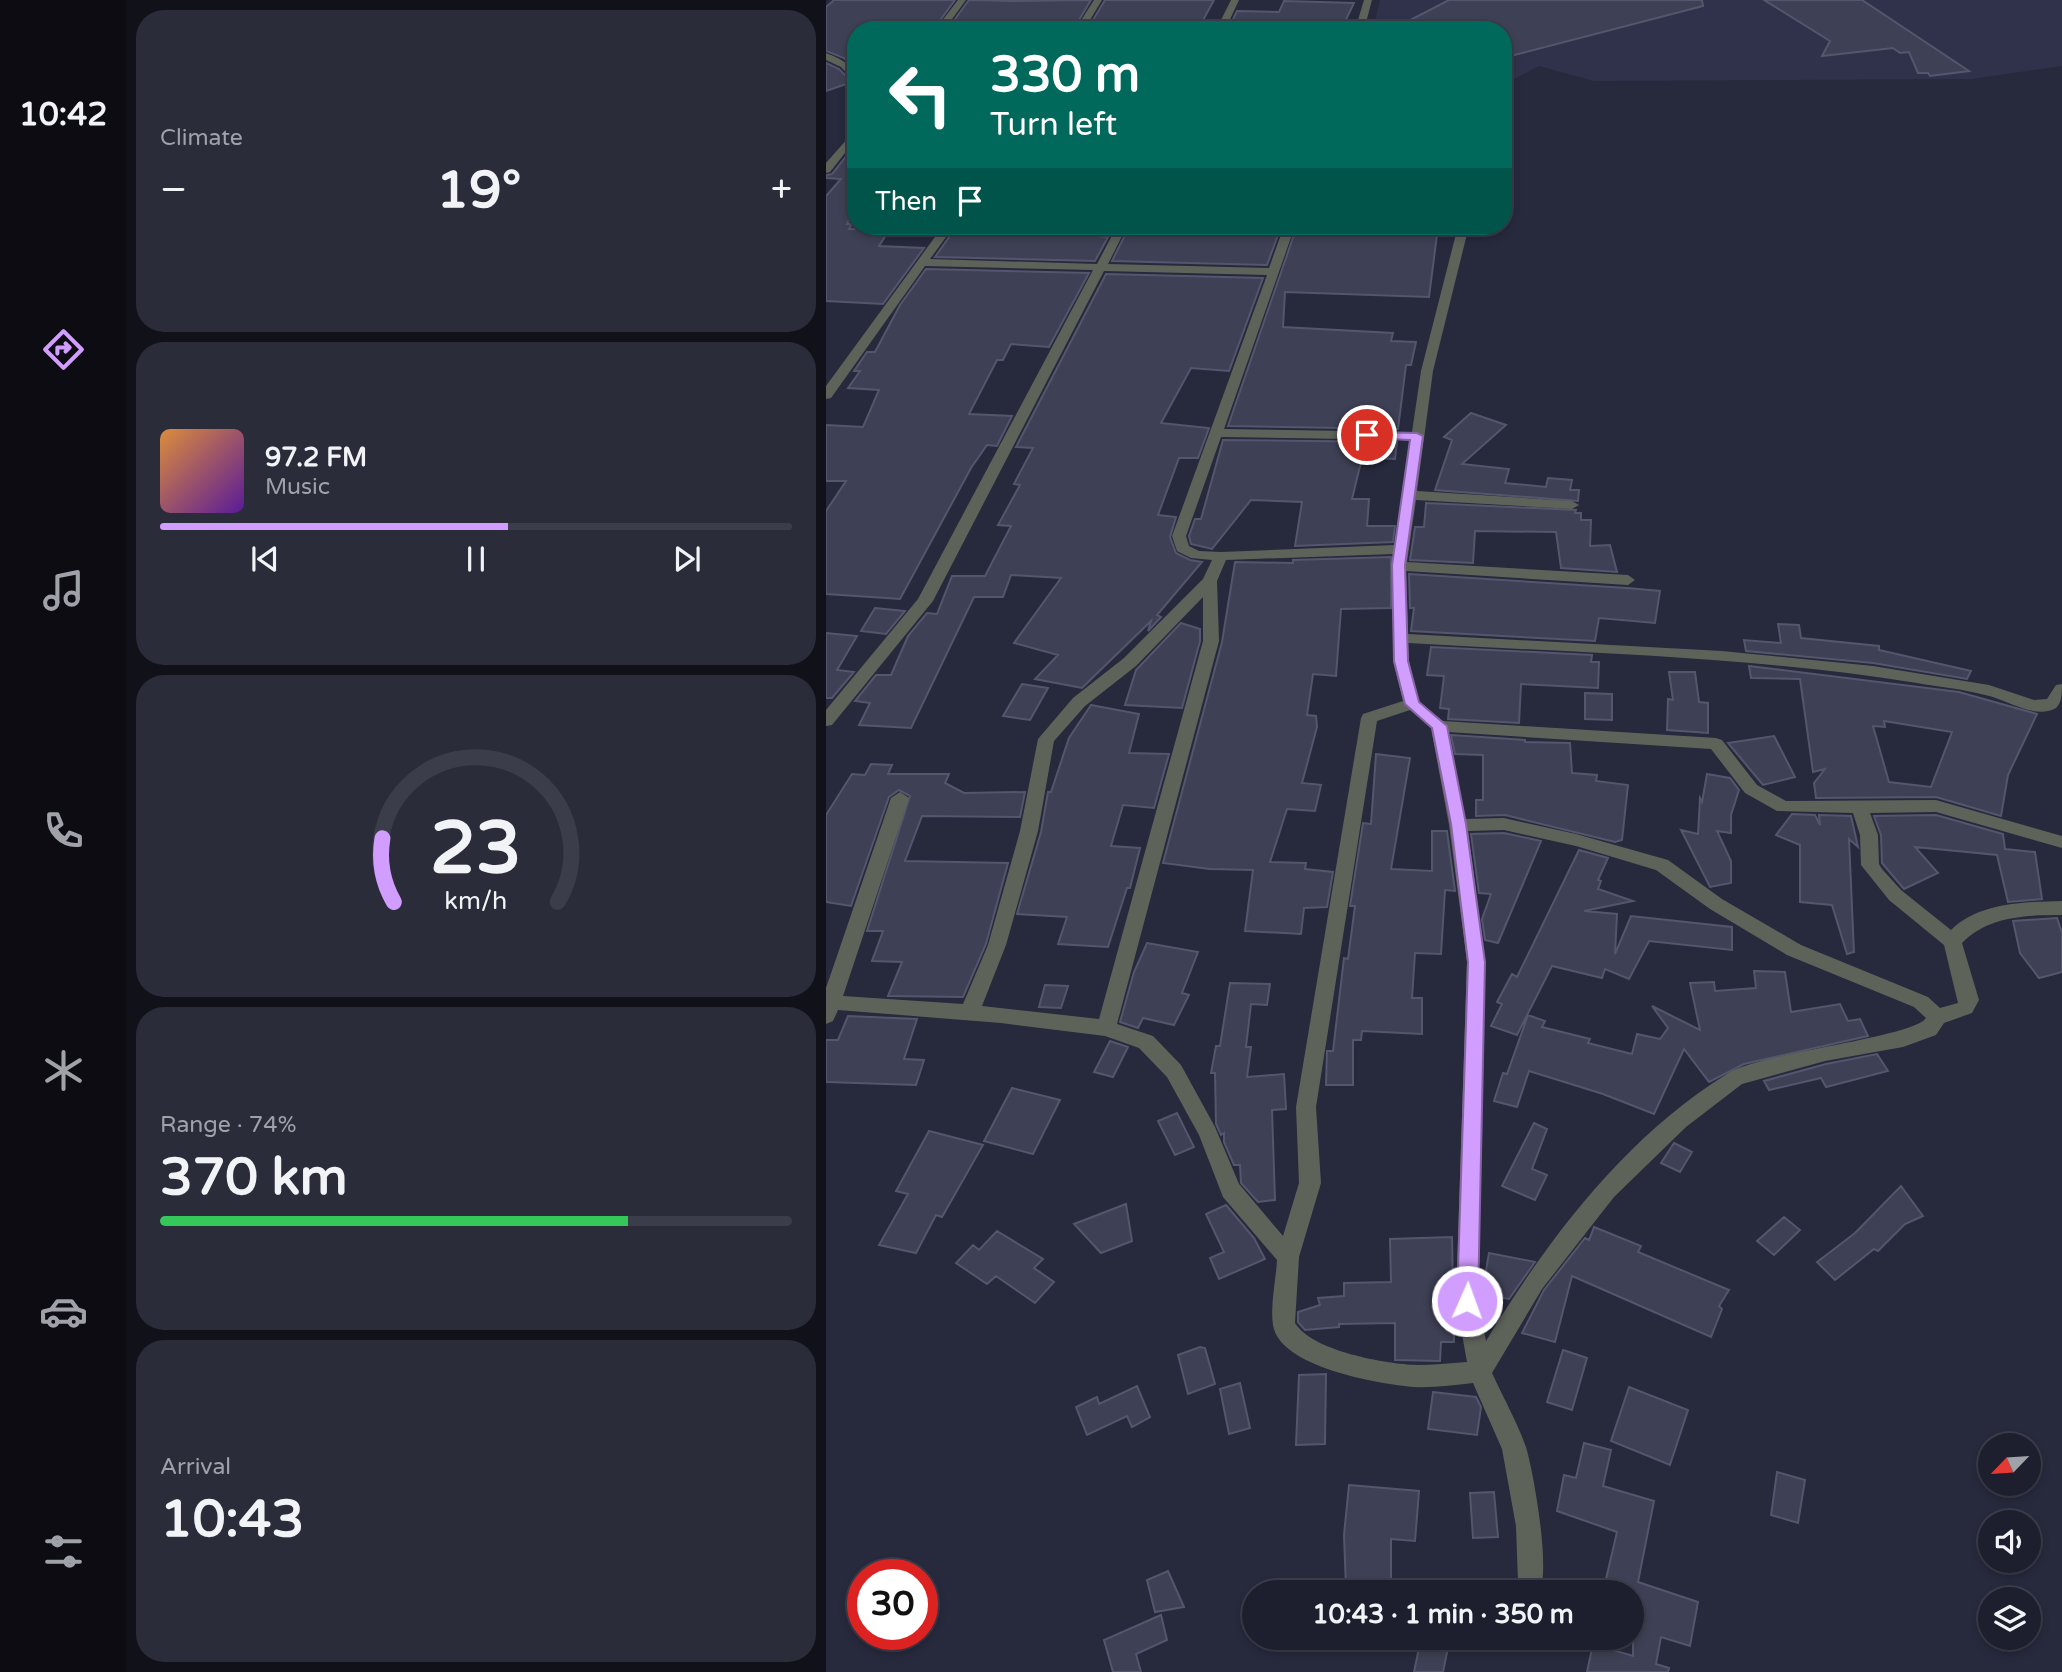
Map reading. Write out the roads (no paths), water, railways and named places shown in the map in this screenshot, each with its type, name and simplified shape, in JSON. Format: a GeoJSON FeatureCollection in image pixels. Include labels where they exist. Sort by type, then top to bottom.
{"type":"FeatureCollection","features":[{"type":"Feature","properties":{"kind":"street"},"geometry":{"type":"LineString","coordinates":[[946,21],[962,0]]}},
{"type":"Feature","properties":{"kind":"street"},"geometry":{"type":"LineString","coordinates":[[1085,21],[1098,0]]}},
{"type":"Feature","properties":{"kind":"street"},"geometry":{"type":"LineString","coordinates":[[1224,21],[1235,0]]}},
{"type":"Feature","properties":{"kind":"street"},"geometry":{"type":"LineString","coordinates":[[1362,21],[1368,0]]}},
{"type":"Feature","properties":{"kind":"street"},"geometry":{"type":"LineString","coordinates":[[828,58],[847,69]]}},
{"type":"Feature","properties":{"kind":"street"},"geometry":{"type":"LineString","coordinates":[[826,170],[847,143]]}},
{"type":"Feature","properties":{"kind":"street"},"geometry":{"type":"LineString","coordinates":[[826,395],[942,235]]}},
{"type":"Feature","properties":{"kind":"street"},"geometry":{"type":"LineString","coordinates":[[826,722],[925,601],[1118,235]]}},
{"type":"Feature","properties":{"kind":"street"},"geometry":{"type":"LineString","coordinates":[[1287,235],[1179,536],[1182,548],[1196,555],[1221,556],[1400,549]]}},
{"type":"Feature","properties":{"kind":"street"},"geometry":{"type":"LineString","coordinates":[[1462,235],[1427,371],[1400,549],[1401,661],[1412,704],[1439,726],[1704,742],[1722,749],[1751,789],[1762,798],[1783,807],[1805,809],[1936,806],[2062,842]]}},
{"type":"Feature","properties":{"kind":"street"},"geometry":{"type":"LineString","coordinates":[[923,262],[1103,265],[1273,272]]}},
{"type":"Feature","properties":{"kind":"street"},"geometry":{"type":"LineString","coordinates":[[1216,433],[1417,436]]}},
{"type":"Feature","properties":{"kind":"street"},"geometry":{"type":"LineString","coordinates":[[1408,495],[1572,505]]}},
{"type":"Feature","properties":{"kind":"street"},"geometry":{"type":"LineString","coordinates":[[969,1013],[997,945],[1029,831],[1046,739],[1079,702],[1130,662],[1210,581],[1221,556]]}},
{"type":"Feature","properties":{"kind":"street"},"geometry":{"type":"LineString","coordinates":[[1399,565],[1628,580]]}},
{"type":"Feature","properties":{"kind":"street"},"geometry":{"type":"LineString","coordinates":[[1106,1028],[1211,642],[1210,581]]}},
{"type":"Feature","properties":{"kind":"street"},"geometry":{"type":"LineString","coordinates":[[1401,638],[1722,656],[1873,671],[1989,690],[2032,705],[2045,706],[2053,703],[2062,689]]}},
{"type":"Feature","properties":{"kind":"street"},"geometry":{"type":"LineString","coordinates":[[1412,704],[1369,718],[1306,1107],[1310,1183],[1288,1257],[1284,1325],[1291,1337],[1322,1355],[1352,1366],[1416,1376],[1480,1372]]}},
{"type":"Feature","properties":{"kind":"street"},"geometry":{"type":"LineString","coordinates":[[1439,726],[1458,824],[1476,962],[1467,1301],[1480,1372],[1514,1448],[1528,1526],[1531,1580]]}},
{"type":"Feature","properties":{"kind":"street"},"geometry":{"type":"LineString","coordinates":[[900,797],[828,1007],[969,1013],[1106,1028],[1146,1042],[1174,1071],[1208,1133],[1231,1190],[1288,1257]]}},
{"type":"Feature","properties":{"kind":"street"},"geometry":{"type":"LineString","coordinates":[[1480,1372],[1534,1282],[1606,1190],[1679,1121],[1736,1078],[1825,1053],[1903,1039],[1929,1030],[1937,1017],[1965,1008],[1969,1000],[1952,941],[1895,895],[1876,874],[1870,865],[1869,835],[1858,806]]}},
{"type":"Feature","properties":{"kind":"street"},"geometry":{"type":"LineString","coordinates":[[1458,824],[1504,824],[1576,840],[1662,866],[1716,904],[1794,950],[1921,1002],[1937,1017]]}},
{"type":"Feature","properties":{"kind":"street"},"geometry":{"type":"LineString","coordinates":[[1952,941],[1961,930],[1992,916],[2019,909],[2062,908]]}}]}
